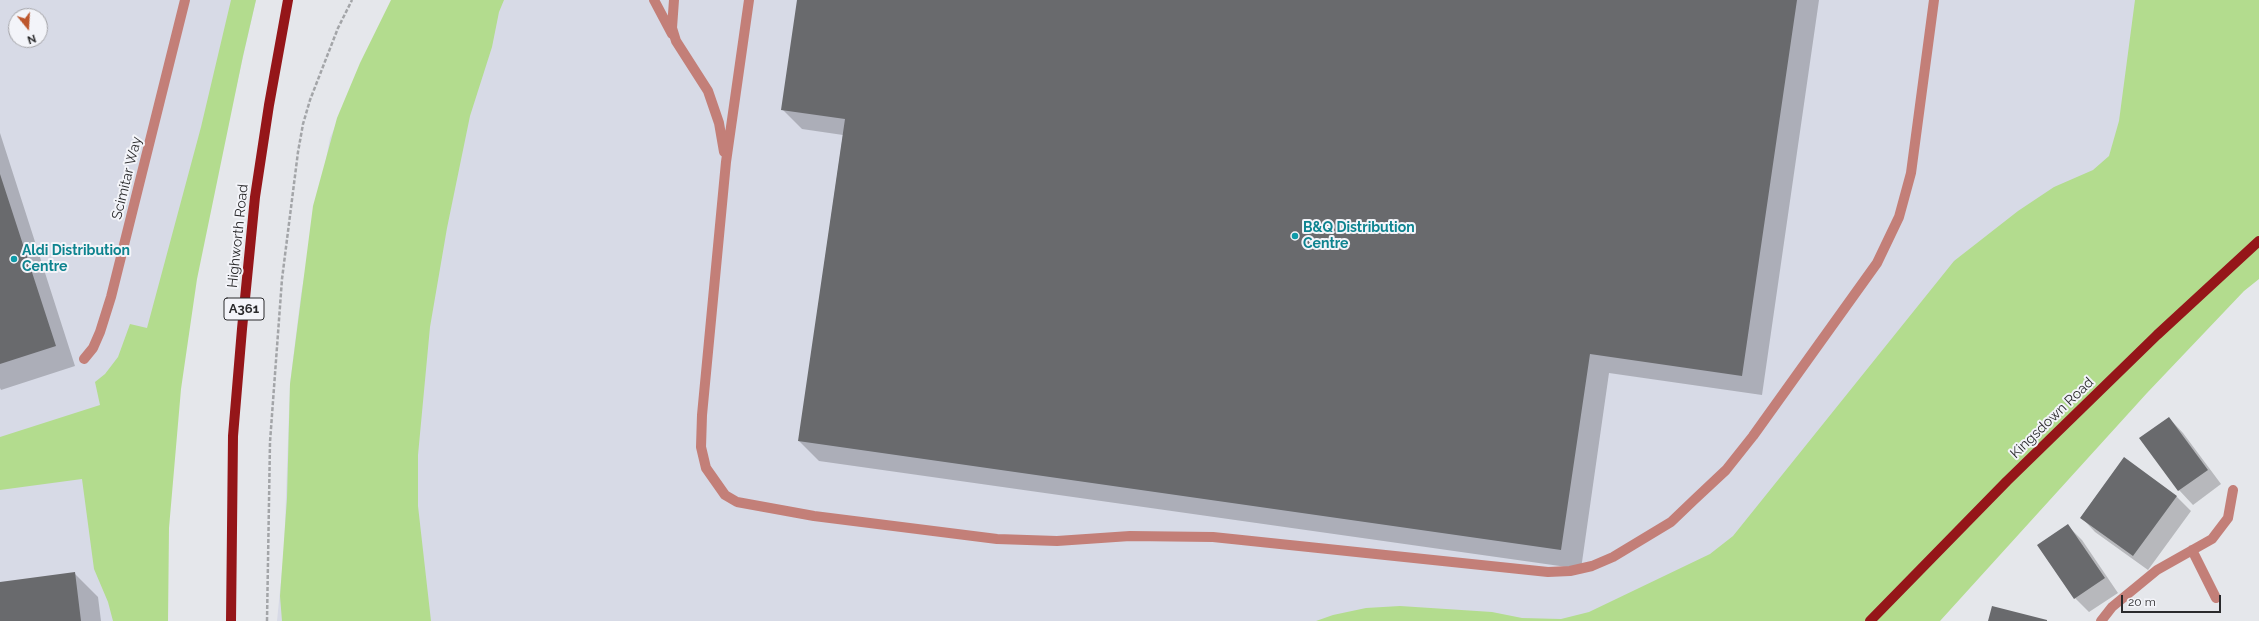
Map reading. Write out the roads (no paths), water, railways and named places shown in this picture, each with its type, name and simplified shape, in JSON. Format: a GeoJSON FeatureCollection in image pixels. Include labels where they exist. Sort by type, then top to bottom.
{"type":"FeatureCollection","features":[{"type":"Feature","properties":{"kind":"main road","name":"Highworth Road"},"geometry":{"type":"LineString","coordinates":[[231,621],[233,436],[242,329],[255,197],[269,105],[288,0]]}},
{"type":"Feature","properties":{"kind":"main road","name":"Kingsdown Road"},"geometry":{"type":"LineString","coordinates":[[1870,621],[2013,475],[2157,335],[2259,241]]}},
{"type":"Feature","properties":{"kind":"street","name":"Scimitar Way"},"geometry":{"type":"LineString","coordinates":[[84,359],[93,348],[100,332],[115,282],[185,0]]}},
{"type":"Feature","properties":{"kind":"street"},"geometry":{"type":"LineString","coordinates":[[654,0],[664,22],[708,91],[719,123],[726,162]]}},
{"type":"Feature","properties":{"kind":"street"},"geometry":{"type":"LineString","coordinates":[[674,0],[672,28],[676,41]]}},
{"type":"Feature","properties":{"kind":"street"},"geometry":{"type":"LineString","coordinates":[[749,0],[726,162],[702,415],[701,447],[706,468],[725,495],[737,502],[814,516],[997,539],[1058,541],[1130,536],[1213,537],[1548,572],[1570,571],[1592,566],[1642,541],[1671,522],[1726,470],[1753,436],[1877,263],[1891,235],[1906,195],[1934,0]]}},
{"type":"Feature","properties":{"kind":"street"},"geometry":{"type":"LineString","coordinates":[[2101,621],[2112,607],[2158,570],[2212,539],[2222,528],[2228,518],[2233,490]]}},
{"type":"Feature","properties":{"kind":"street"},"geometry":{"type":"LineString","coordinates":[[2192,550],[2216,598]]}},
{"type":"Feature","properties":{"kind":"place","name":"B&Q Distribution Centre"},"geometry":{"type":"Point","coordinates":[1295,236]}},
{"type":"Feature","properties":{"kind":"place","name":"Aldi Distribution Centre"},"geometry":{"type":"Point","coordinates":[14,259]}}]}
